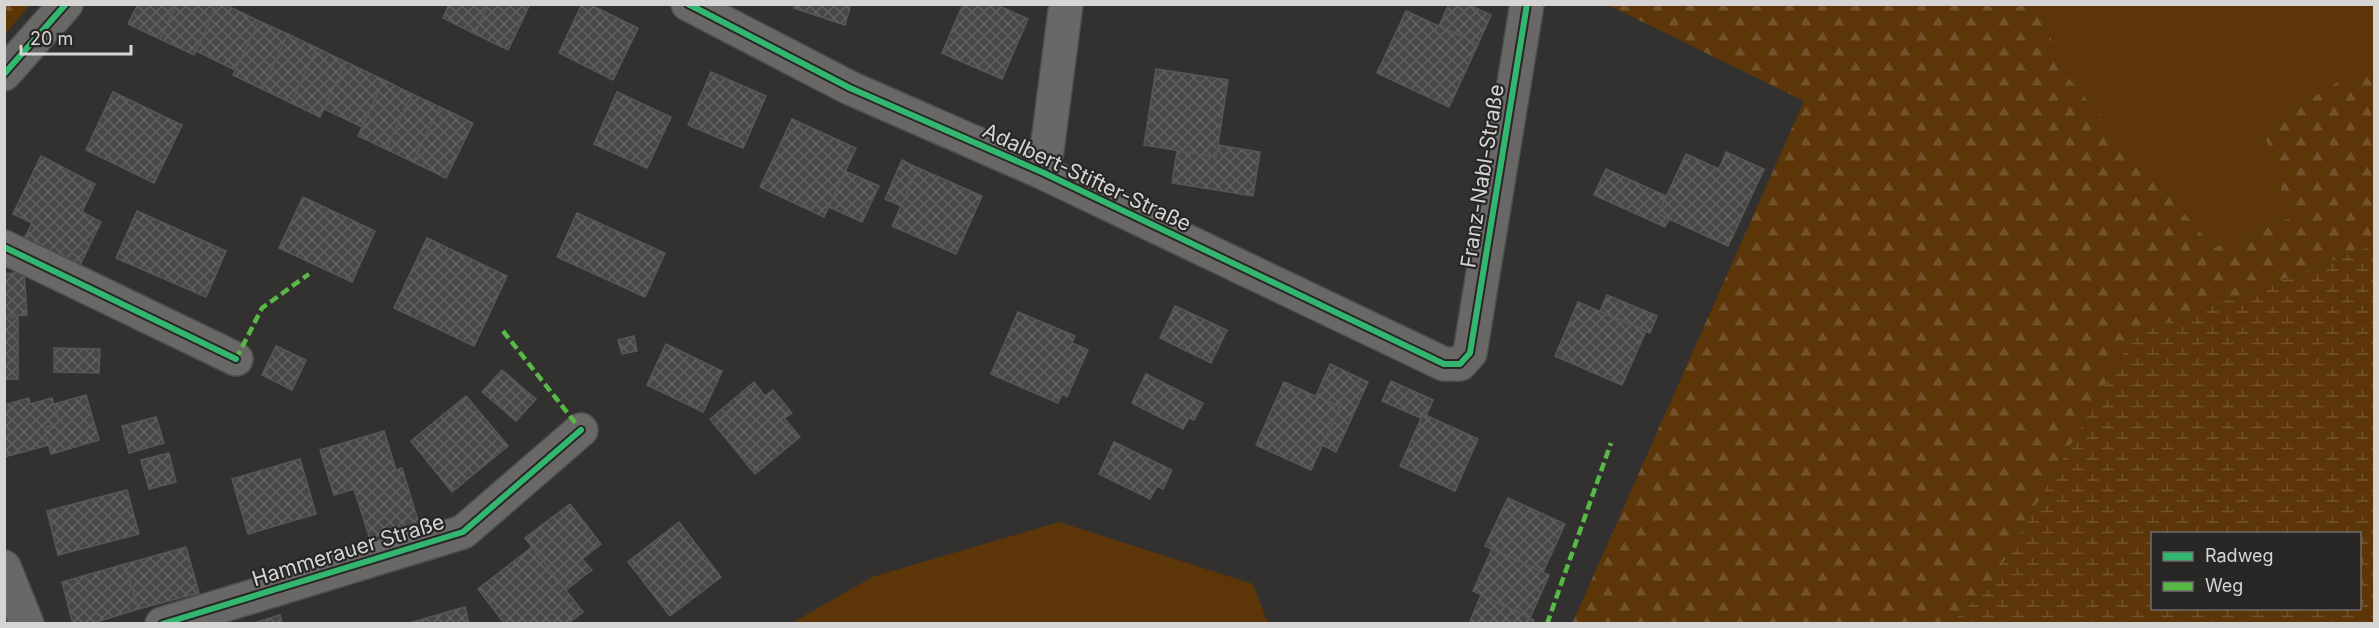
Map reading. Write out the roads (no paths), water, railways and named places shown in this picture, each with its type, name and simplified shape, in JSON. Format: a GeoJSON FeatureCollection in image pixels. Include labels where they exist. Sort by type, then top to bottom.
{"type":"FeatureCollection","features":[{"type":"Feature","properties":{"kind":"street"},"geometry":{"type":"LineString","coordinates":[[4,74],[66,4]]}},
{"type":"Feature","properties":{"kind":"street","name":"Adalbert-Stifter-Straße"},"geometry":{"type":"LineString","coordinates":[[688,4],[850,88],[1044,173],[1444,364],[1460,364],[1470,353]]}},
{"type":"Feature","properties":{"kind":"street"},"geometry":{"type":"LineString","coordinates":[[1044,173],[1065,4]]}},
{"type":"Feature","properties":{"kind":"street","name":"Franz-Nabl-Straße"},"geometry":{"type":"LineString","coordinates":[[1470,353],[1527,4]]}},
{"type":"Feature","properties":{"kind":"street"},"geometry":{"type":"LineString","coordinates":[[4,247],[236,358]]}},
{"type":"Feature","properties":{"kind":"street","name":"Hammerauer Straße"},"geometry":{"type":"LineString","coordinates":[[162,624],[463,532],[581,430]]}},
{"type":"Feature","properties":{"kind":"street"},"geometry":{"type":"LineString","coordinates":[[4,567],[27,624]]}}]}
